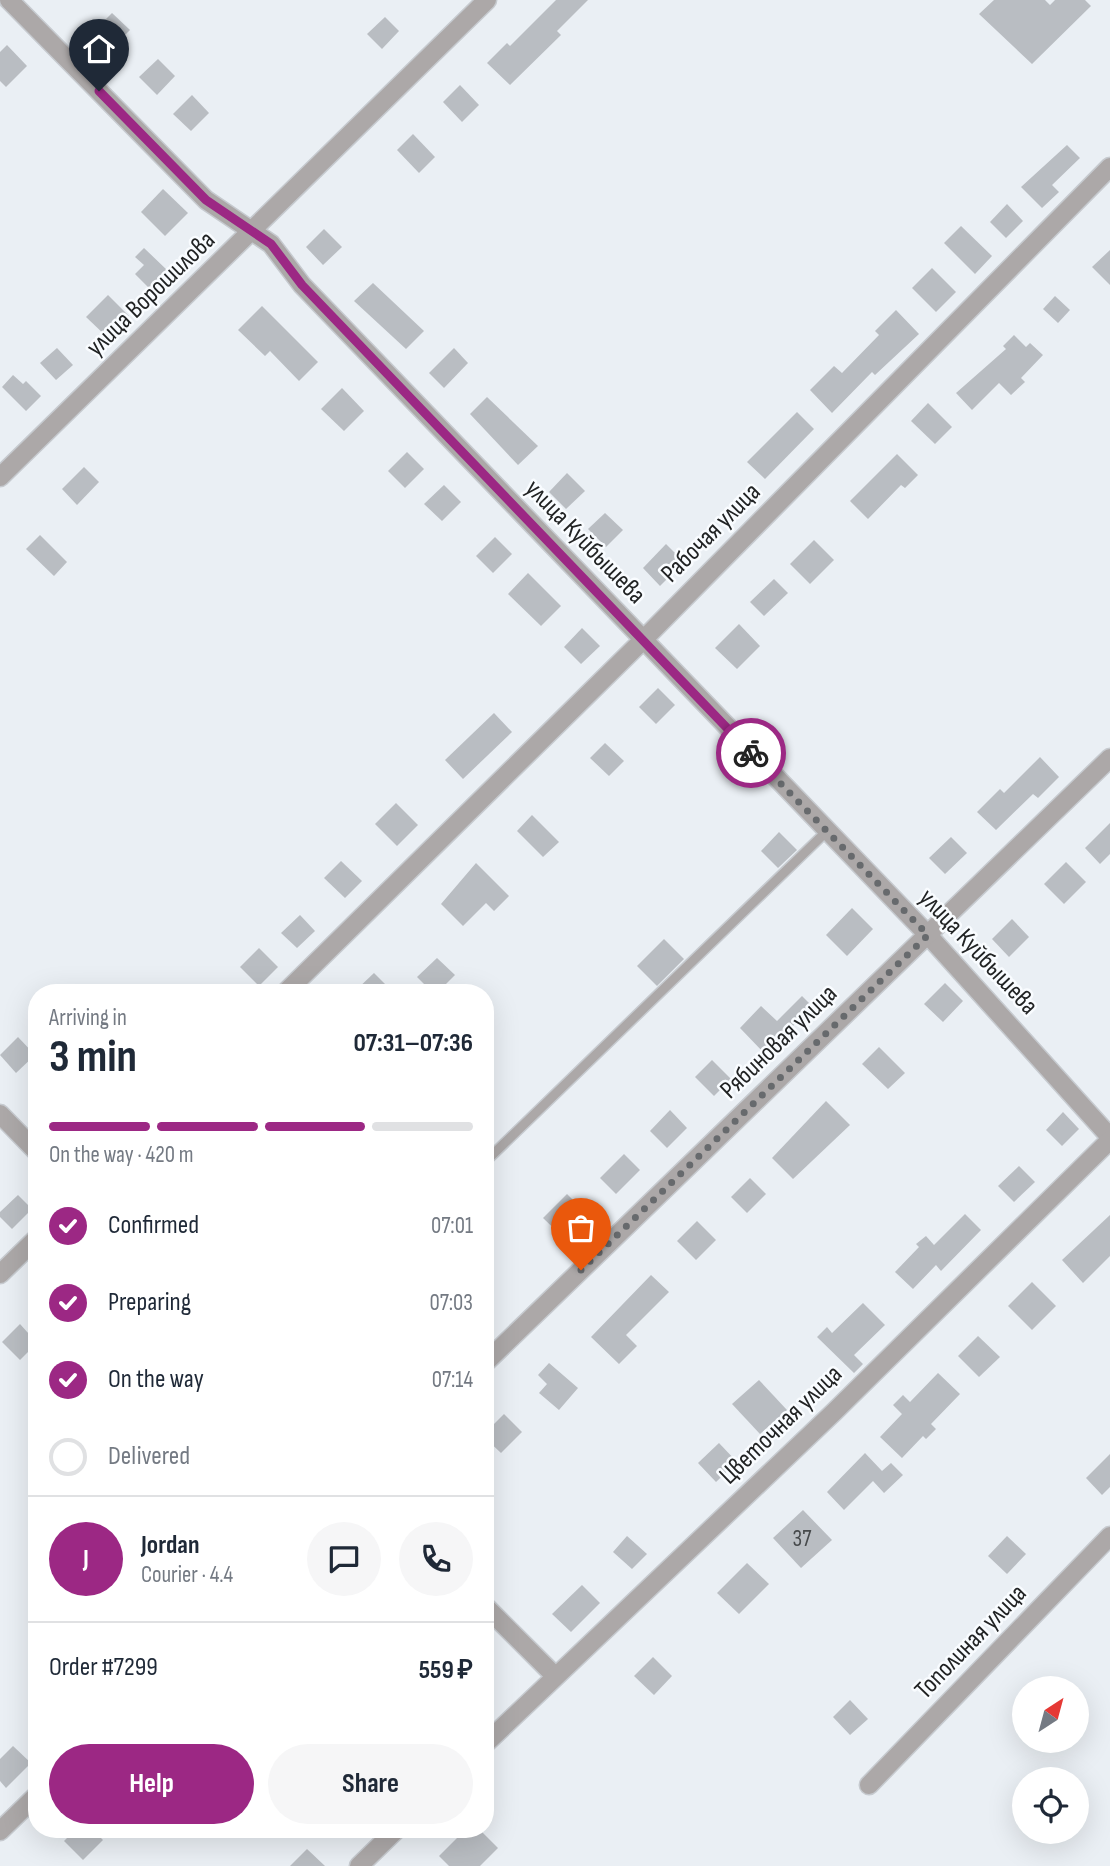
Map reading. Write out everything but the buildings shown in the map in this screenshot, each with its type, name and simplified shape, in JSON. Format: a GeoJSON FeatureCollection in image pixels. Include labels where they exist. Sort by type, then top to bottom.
{"type":"FeatureCollection","features":[{"type":"Feature","properties":{"kind":"street","name":"улица Куйбышева"},"geometry":{"type":"LineString","coordinates":[[9,0],[206,200],[271,244],[302,285],[928,935],[1110,1138]]}},
{"type":"Feature","properties":{"kind":"street","name":"улица Ворошилова"},"geometry":{"type":"LineString","coordinates":[[0,477],[487,0]]}},
{"type":"Feature","properties":{"kind":"street","name":"Рабочая улица"},"geometry":{"type":"LineString","coordinates":[[294,984],[643,640],[1110,167]]}},
{"type":"Feature","properties":{"kind":"street","name":"Рябиновая улица"},"geometry":{"type":"LineString","coordinates":[[494,1354],[1110,758]]}},
{"type":"Feature","properties":{"kind":"street"},"geometry":{"type":"LineString","coordinates":[[0,1114],[28,1143]]}},
{"type":"Feature","properties":{"kind":"street","name":"Цветочная улица"},"geometry":{"type":"LineString","coordinates":[[494,1735],[834,1412],[1110,1138]]}},
{"type":"Feature","properties":{"kind":"street"},"geometry":{"type":"LineString","coordinates":[[0,1274],[28,1247]]}},
{"type":"Feature","properties":{"kind":"street","name":"Тополиная улица"},"geometry":{"type":"LineString","coordinates":[[869,1785],[1110,1536]]}},
{"type":"Feature","properties":{"kind":"street"},"geometry":{"type":"LineString","coordinates":[[494,1615],[555,1676]]}},
{"type":"Feature","properties":{"kind":"street"},"geometry":{"type":"LineString","coordinates":[[0,1831],[28,1804]]}},
{"type":"Feature","properties":{"kind":"street"},"geometry":{"type":"LineString","coordinates":[[359,1866],[388,1838]]}},
{"type":"Feature","properties":{"kind":"lane"},"geometry":{"type":"LineString","coordinates":[[494,1153],[827,831]]}},
{"type":"Feature","properties":{"kind":"way so far"},"geometry":{"type":"LineString","coordinates":[[581,1270],[928,935],[751,753]]}},
{"type":"Feature","properties":{"kind":"route"},"geometry":{"type":"LineString","coordinates":[[99,91],[206,200],[271,244],[302,285],[751,753]]}}]}
